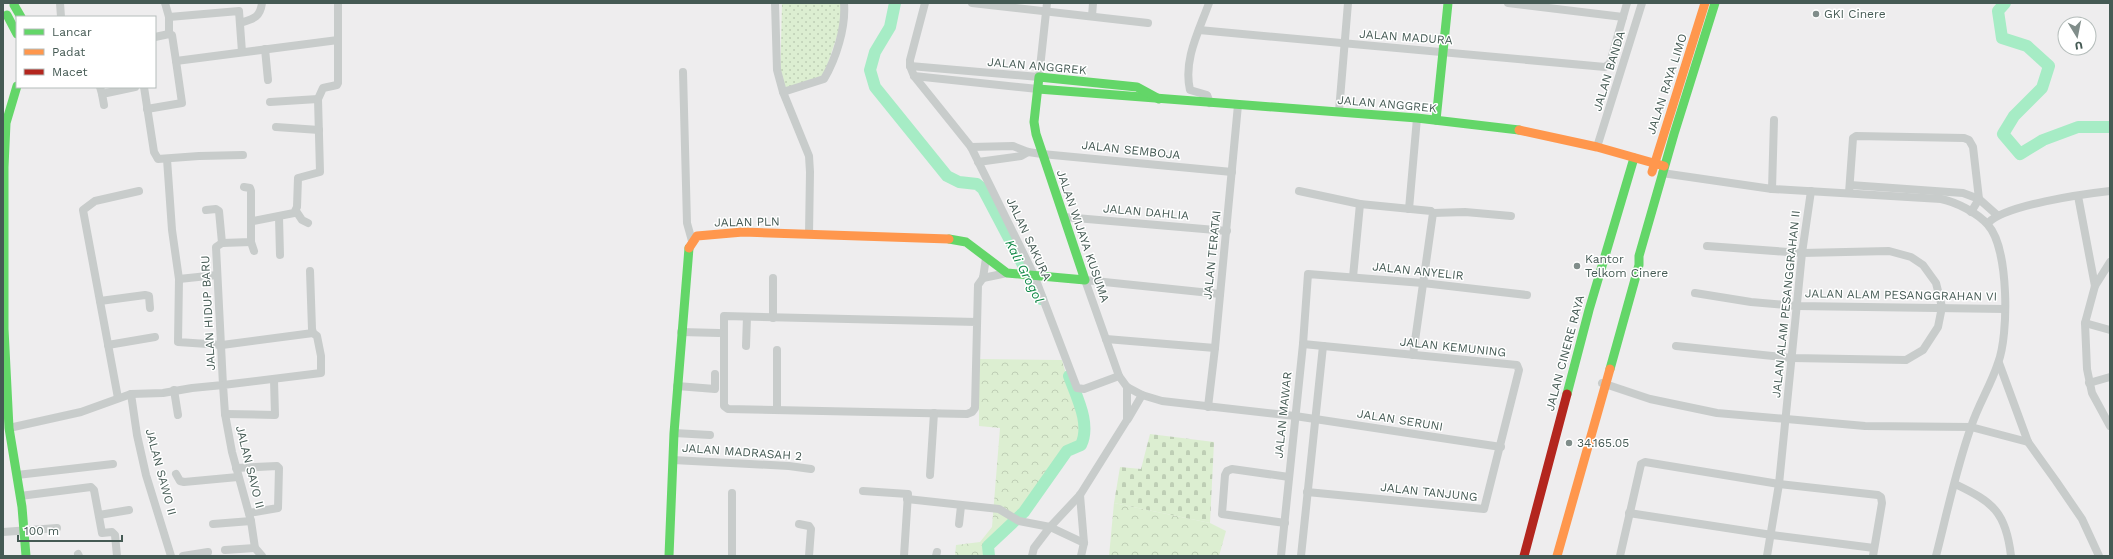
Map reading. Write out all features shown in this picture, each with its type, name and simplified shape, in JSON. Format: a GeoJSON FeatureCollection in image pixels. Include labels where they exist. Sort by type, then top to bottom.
{"type":"FeatureCollection","features":[{"type":"Feature","properties":{"kind":"street"},"geometry":{"type":"LineString","coordinates":[[60,3],[61,16]]}},
{"type":"Feature","properties":{"kind":"street"},"geometry":{"type":"LineString","coordinates":[[165,3],[169,17],[169,34]]}},
{"type":"Feature","properties":{"kind":"street"},"geometry":{"type":"LineString","coordinates":[[240,23],[255,19],[260,12],[262,3]]}},
{"type":"Feature","properties":{"kind":"street"},"geometry":{"type":"LineString","coordinates":[[308,223],[302,220],[296,211],[298,178],[318,174],[321,170],[318,99],[323,88],[338,84],[338,3]]}},
{"type":"Feature","properties":{"kind":"street"},"geometry":{"type":"LineString","coordinates":[[775,3],[777,70],[783,92],[808,156],[810,172],[809,234]]}},
{"type":"Feature","properties":{"kind":"street"},"geometry":{"type":"LineString","coordinates":[[783,92],[824,79],[829,71],[841,33],[844,3]]}},
{"type":"Feature","properties":{"kind":"street"},"geometry":{"type":"LineString","coordinates":[[910,66],[925,3]]}},
{"type":"Feature","properties":{"kind":"street"},"geometry":{"type":"LineString","coordinates":[[972,3],[1046,7],[1092,16],[1148,23]]}},
{"type":"Feature","properties":{"kind":"street"},"geometry":{"type":"LineString","coordinates":[[1092,16],[1093,3]]}},
{"type":"Feature","properties":{"kind":"street"},"geometry":{"type":"LineString","coordinates":[[1209,3],[1199,30],[1187,71],[1190,90],[1206,95],[1210,103]]}},
{"type":"Feature","properties":{"kind":"street"},"geometry":{"type":"LineString","coordinates":[[1339,111],[1348,3]]}},
{"type":"Feature","properties":{"kind":"street"},"geometry":{"type":"LineString","coordinates":[[1436,120],[1448,3]]}},
{"type":"Feature","properties":{"kind":"street"},"geometry":{"type":"LineString","coordinates":[[1508,3],[1623,17],[1627,3]]}},
{"type":"Feature","properties":{"kind":"street","name":"JALAN BANDA"},"geometry":{"type":"LineString","coordinates":[[1597,147],[1642,3]]}},
{"type":"Feature","properties":{"kind":"street","name":"JALAN RAYA LIMO"},"geometry":{"type":"LineString","coordinates":[[1653,167],[1705,3]]}},
{"type":"Feature","properties":{"kind":"street","name":"JALAN RAYA LIMO"},"geometry":{"type":"LineString","coordinates":[[1663,172],[1715,3]]}},
{"type":"Feature","properties":{"kind":"street"},"geometry":{"type":"LineString","coordinates":[[14,6],[20,16]]}},
{"type":"Feature","properties":{"kind":"street"},"geometry":{"type":"LineString","coordinates":[[1039,77],[1046,7]]}},
{"type":"Feature","properties":{"kind":"street"},"geometry":{"type":"LineString","coordinates":[[169,17],[237,10],[240,12],[242,52]]}},
{"type":"Feature","properties":{"kind":"street"},"geometry":{"type":"LineString","coordinates":[[7,14],[16,32]]}},
{"type":"Feature","properties":{"kind":"street","name":"JALAN MADURA"},"geometry":{"type":"LineString","coordinates":[[1199,30],[1345,44],[1444,51],[1605,67],[1610,64],[1623,17]]}},
{"type":"Feature","properties":{"kind":"street"},"geometry":{"type":"LineString","coordinates":[[147,109],[182,103],[174,37],[169,34],[156,37]]}},
{"type":"Feature","properties":{"kind":"street"},"geometry":{"type":"LineString","coordinates":[[176,61],[338,40]]}},
{"type":"Feature","properties":{"kind":"street"},"geometry":{"type":"LineString","coordinates":[[265,49],[268,80]]}},
{"type":"Feature","properties":{"kind":"street","name":"JALAN SAKURA"},"geometry":{"type":"LineString","coordinates":[[910,66],[914,76],[970,147],[978,162],[1030,275],[1077,388],[1084,389],[1119,376]]}},
{"type":"Feature","properties":{"kind":"street","name":"JALAN ANGGREK"},"geometry":{"type":"LineString","coordinates":[[910,66],[1136,87],[1159,99]]}},
{"type":"Feature","properties":{"kind":"street"},"geometry":{"type":"LineString","coordinates":[[671,556],[672,460],[681,332],[689,247],[692,241],[687,223],[683,72]]}},
{"type":"Feature","properties":{"kind":"street","name":"JALAN ANGGREK"},"geometry":{"type":"LineString","coordinates":[[914,76],[1038,89],[1159,99],[1339,111],[1514,129],[1597,147],[1663,172]]}},
{"type":"Feature","properties":{"kind":"street"},"geometry":{"type":"LineString","coordinates":[[1018,87],[1019,76]]}},
{"type":"Feature","properties":{"kind":"street","name":"JALAN WIJAYA KUSUMA"},"geometry":{"type":"LineString","coordinates":[[1039,77],[1034,122],[1042,154],[1119,376],[1127,387]]}},
{"type":"Feature","properties":{"kind":"street"},"geometry":{"type":"LineString","coordinates":[[16,88],[6,123],[4,167],[4,394],[20,496],[26,556]]}},
{"type":"Feature","properties":{"kind":"street"},"geometry":{"type":"LineString","coordinates":[[104,105],[101,91],[126,88]]}},
{"type":"Feature","properties":{"kind":"street"},"geometry":{"type":"LineString","coordinates":[[144,88],[154,156],[158,159],[243,155]]}},
{"type":"Feature","properties":{"kind":"street"},"geometry":{"type":"LineString","coordinates":[[270,102],[318,99]]}},
{"type":"Feature","properties":{"kind":"street","name":"JALAN TERATAI"},"geometry":{"type":"LineString","coordinates":[[1208,407],[1227,231],[1238,105]]}},
{"type":"Feature","properties":{"kind":"street"},"geometry":{"type":"LineString","coordinates":[[1409,209],[1417,118]]}},
{"type":"Feature","properties":{"kind":"street"},"geometry":{"type":"LineString","coordinates":[[1772,189],[1774,120]]}},
{"type":"Feature","properties":{"kind":"street"},"geometry":{"type":"LineString","coordinates":[[276,127],[319,130]]}},
{"type":"Feature","properties":{"kind":"street"},"geometry":{"type":"LineString","coordinates":[[1849,189],[1853,138],[1856,136],[1964,138],[1969,140],[1973,147],[1979,199],[1971,212]]}},
{"type":"Feature","properties":{"kind":"street","name":"JALAN SEMBOJA"},"geometry":{"type":"LineString","coordinates":[[970,147],[1013,146],[1028,152],[1042,154],[1232,172]]}},
{"type":"Feature","properties":{"kind":"street","name":"JALAN SEMBOJA"},"geometry":{"type":"LineString","coordinates":[[978,162],[1021,156],[1028,152]]}},
{"type":"Feature","properties":{"kind":"street"},"geometry":{"type":"LineString","coordinates":[[166,159],[172,230],[179,279],[178,342],[222,345],[313,333]]}},
{"type":"Feature","properties":{"kind":"street","name":"JALAN CINERE RAYA"},"geometry":{"type":"LineString","coordinates":[[1524,556],[1589,310],[1633,161]]}},
{"type":"Feature","properties":{"kind":"street"},"geometry":{"type":"LineString","coordinates":[[1557,556],[1604,383],[1634,263],[1639,256],[1663,172],[1772,189],[1811,191],[1849,189],[1953,191],[1979,199],[1997,215]]}},
{"type":"Feature","properties":{"kind":"street"},"geometry":{"type":"LineString","coordinates":[[244,187],[250,188],[251,191],[251,242],[254,251]]}},
{"type":"Feature","properties":{"kind":"street"},"geometry":{"type":"LineString","coordinates":[[1849,189],[1941,199],[1957,204],[1988,223],[1994,233],[2000,256],[2005,309],[2005,331],[1999,363],[1971,427],[1936,556]]}},
{"type":"Feature","properties":{"kind":"street"},"geometry":{"type":"LineString","coordinates":[[118,398],[83,210],[95,200],[139,191]]}},
{"type":"Feature","properties":{"kind":"street"},"geometry":{"type":"LineString","coordinates":[[1299,191],[1360,204],[1431,211],[1433,213],[1465,212],[1511,216]]}},
{"type":"Feature","properties":{"kind":"street","name":"JALAN ALAM PESANGGRAHAN II"},"geometry":{"type":"LineString","coordinates":[[1767,556],[1772,535],[1779,484],[1802,253],[1811,191]]}},
{"type":"Feature","properties":{"kind":"street"},"geometry":{"type":"LineString","coordinates":[[1988,223],[1997,215],[2049,201],[2110,191]]}},
{"type":"Feature","properties":{"kind":"street"},"geometry":{"type":"LineString","coordinates":[[2078,196],[2095,286]]}},
{"type":"Feature","properties":{"kind":"street"},"geometry":{"type":"LineString","coordinates":[[1353,277],[1360,204]]}},
{"type":"Feature","properties":{"kind":"street"},"geometry":{"type":"LineString","coordinates":[[206,210],[216,209],[219,211],[222,243]]}},
{"type":"Feature","properties":{"kind":"street"},"geometry":{"type":"LineString","coordinates":[[251,222],[292,215],[296,211]]}},
{"type":"Feature","properties":{"kind":"street"},"geometry":{"type":"LineString","coordinates":[[1413,355],[1433,213]]}},
{"type":"Feature","properties":{"kind":"street"},"geometry":{"type":"LineString","coordinates":[[279,217],[280,254]]}},
{"type":"Feature","properties":{"kind":"street","name":"JALAN DAHLIA"},"geometry":{"type":"LineString","coordinates":[[1064,217],[1227,231]]}},
{"type":"Feature","properties":{"kind":"street","name":"JALAN PLN"},"geometry":{"type":"LineString","coordinates":[[692,241],[697,236],[726,232],[958,239],[966,242],[1007,273],[1085,280]]}},
{"type":"Feature","properties":{"kind":"street","name":"JALAN HIDUP BARU"},"geometry":{"type":"LineString","coordinates":[[225,385],[216,247],[222,243],[251,242]]}},
{"type":"Feature","properties":{"kind":"street"},"geometry":{"type":"LineString","coordinates":[[1676,346],[1792,358],[1906,360],[1923,350],[1938,326],[1942,307],[1936,283],[1930,273],[1911,257],[1889,251],[1802,253],[1707,246]]}},
{"type":"Feature","properties":{"kind":"street"},"geometry":{"type":"LineString","coordinates":[[977,322],[724,316],[724,406],[728,409],[934,414],[967,414],[972,412],[975,408],[978,285],[983,278],[986,258]]}},
{"type":"Feature","properties":{"kind":"street"},"geometry":{"type":"LineString","coordinates":[[2108,267],[2095,286],[2085,324],[2085,355],[2089,383],[2096,403],[2110,426]]}},
{"type":"Feature","properties":{"kind":"street"},"geometry":{"type":"LineString","coordinates":[[9,428],[81,412],[131,394],[163,393],[174,390],[274,380],[321,373],[321,356],[317,336],[313,333],[310,271]]}},
{"type":"Feature","properties":{"kind":"street"},"geometry":{"type":"LineString","coordinates":[[983,278],[1007,273]]}},
{"type":"Feature","properties":{"kind":"street","name":"JALAN ANYELIR"},"geometry":{"type":"LineString","coordinates":[[1306,276],[1310,274],[1423,283],[1527,295]]}},
{"type":"Feature","properties":{"kind":"street"},"geometry":{"type":"LineString","coordinates":[[179,279],[217,275]]}},
{"type":"Feature","properties":{"kind":"street","name":"JALAN MAWAR"},"geometry":{"type":"LineString","coordinates":[[1281,556],[1303,344],[1306,276]]}},
{"type":"Feature","properties":{"kind":"street"},"geometry":{"type":"LineString","coordinates":[[773,318],[774,278]]}},
{"type":"Feature","properties":{"kind":"street"},"geometry":{"type":"LineString","coordinates":[[1085,280],[1220,294]]}},
{"type":"Feature","properties":{"kind":"street","name":"JALAN ALAM PESANGGRAHAN VI"},"geometry":{"type":"LineString","coordinates":[[1695,293],[1751,302],[1797,306],[2005,309]]}},
{"type":"Feature","properties":{"kind":"street"},"geometry":{"type":"LineString","coordinates":[[100,301],[145,295],[149,296],[150,308]]}},
{"type":"Feature","properties":{"kind":"street"},"geometry":{"type":"LineString","coordinates":[[746,346],[747,317]]}},
{"type":"Feature","properties":{"kind":"street"},"geometry":{"type":"LineString","coordinates":[[2085,324],[2110,330]]}},
{"type":"Feature","properties":{"kind":"street"},"geometry":{"type":"LineString","coordinates":[[681,332],[719,333]]}},
{"type":"Feature","properties":{"kind":"street"},"geometry":{"type":"LineString","coordinates":[[108,344],[155,337]]}},
{"type":"Feature","properties":{"kind":"street"},"geometry":{"type":"LineString","coordinates":[[1106,339],[1215,348]]}},
{"type":"Feature","properties":{"kind":"street","name":"JALAN KEMUNING"},"geometry":{"type":"LineString","coordinates":[[1303,344],[1517,365],[1519,370],[1501,447]]}},
{"type":"Feature","properties":{"kind":"street"},"geometry":{"type":"LineString","coordinates":[[1301,556],[1323,346]]}},
{"type":"Feature","properties":{"kind":"street"},"geometry":{"type":"LineString","coordinates":[[777,350],[777,410]]}},
{"type":"Feature","properties":{"kind":"street"},"geometry":{"type":"LineString","coordinates":[[1999,363],[2028,442],[2082,519],[2099,556]]}},
{"type":"Feature","properties":{"kind":"street"},"geometry":{"type":"LineString","coordinates":[[677,386],[715,389],[715,374]]}},
{"type":"Feature","properties":{"kind":"street"},"geometry":{"type":"LineString","coordinates":[[2089,383],[2110,377]]}},
{"type":"Feature","properties":{"kind":"street"},"geometry":{"type":"LineString","coordinates":[[226,414],[275,415],[274,380]]}},
{"type":"Feature","properties":{"kind":"street"},"geometry":{"type":"LineString","coordinates":[[1604,383],[1650,399],[1683,407],[1731,415],[1865,426],[1971,427],[2028,442]]}},
{"type":"Feature","properties":{"kind":"street"},"geometry":{"type":"LineString","coordinates":[[1551,556],[1604,383]]}},
{"type":"Feature","properties":{"kind":"street","name":"JALAN SAVO II"},"geometry":{"type":"LineString","coordinates":[[225,385],[226,414],[238,477],[250,517],[255,548]]}},
{"type":"Feature","properties":{"kind":"street"},"geometry":{"type":"LineString","coordinates":[[1127,387],[1127,420]]}},
{"type":"Feature","properties":{"kind":"street","name":"JALAN SERUNI"},"geometry":{"type":"LineString","coordinates":[[1127,387],[1142,396],[1162,401],[1295,416],[1501,447]]}},
{"type":"Feature","properties":{"kind":"street"},"geometry":{"type":"LineString","coordinates":[[174,390],[178,415]]}},
{"type":"Feature","properties":{"kind":"street","name":"JALAN SAWO II"},"geometry":{"type":"LineString","coordinates":[[131,394],[137,435],[146,475],[171,556]]}},
{"type":"Feature","properties":{"kind":"street"},"geometry":{"type":"LineString","coordinates":[[1032,556],[1034,548],[1050,527],[1080,495],[1142,396]]}},
{"type":"Feature","properties":{"kind":"street"},"geometry":{"type":"LineString","coordinates":[[930,475],[934,414]]}},
{"type":"Feature","properties":{"kind":"street"},"geometry":{"type":"LineString","coordinates":[[674,433],[710,435]]}},
{"type":"Feature","properties":{"kind":"street","name":"JALAN TANJUNG"},"geometry":{"type":"LineString","coordinates":[[1307,492],[1483,509],[1501,447]]}},
{"type":"Feature","properties":{"kind":"street","name":"JALAN MADRASAH 2"},"geometry":{"type":"LineString","coordinates":[[672,460],[789,466],[811,469]]}},
{"type":"Feature","properties":{"kind":"street"},"geometry":{"type":"LineString","coordinates":[[1620,556],[1629,513],[1641,464],[1646,462],[1779,484],[1881,497],[1882,503],[1873,552],[1629,513]]}},
{"type":"Feature","properties":{"kind":"street"},"geometry":{"type":"LineString","coordinates":[[17,475],[113,464]]}},
{"type":"Feature","properties":{"kind":"street"},"geometry":{"type":"LineString","coordinates":[[213,524],[250,517],[278,508],[279,468],[277,466],[236,468]]}},
{"type":"Feature","properties":{"kind":"street"},"geometry":{"type":"LineString","coordinates":[[1285,523],[1222,514],[1227,471],[1232,469],[1289,477]]}},
{"type":"Feature","properties":{"kind":"street"},"geometry":{"type":"LineString","coordinates":[[176,474],[180,481],[184,482],[238,477]]}},
{"type":"Feature","properties":{"kind":"street"},"geometry":{"type":"LineString","coordinates":[[1955,484],[1980,497],[1996,510],[2007,529],[2011,556]]}},
{"type":"Feature","properties":{"kind":"street"},"geometry":{"type":"LineString","coordinates":[[20,496],[92,487],[94,490],[102,533],[112,532],[115,534],[117,556]]}},
{"type":"Feature","properties":{"kind":"street"},"geometry":{"type":"LineString","coordinates":[[863,491],[908,496],[961,506],[999,509],[1015,519],[1050,527],[1084,543]]}},
{"type":"Feature","properties":{"kind":"street"},"geometry":{"type":"LineString","coordinates":[[732,493],[732,556]]}},
{"type":"Feature","properties":{"kind":"street"},"geometry":{"type":"LineString","coordinates":[[1080,495],[1084,543],[1081,556]]}},
{"type":"Feature","properties":{"kind":"street"},"geometry":{"type":"LineString","coordinates":[[904,556],[908,496]]}},
{"type":"Feature","properties":{"kind":"street"},"geometry":{"type":"LineString","coordinates":[[958,524],[961,506]]}},
{"type":"Feature","properties":{"kind":"street"},"geometry":{"type":"LineString","coordinates":[[99,515],[129,510]]}},
{"type":"Feature","properties":{"kind":"street"},"geometry":{"type":"LineString","coordinates":[[799,524],[809,526],[810,529],[809,556]]}},
{"type":"Feature","properties":{"kind":"street"},"geometry":{"type":"LineString","coordinates":[[3,532],[57,528]]}},
{"type":"Feature","properties":{"kind":"street"},"geometry":{"type":"LineString","coordinates":[[225,550],[255,548],[262,556]]}},
{"type":"Feature","properties":{"kind":"street"},"geometry":{"type":"LineString","coordinates":[[183,556],[208,552]]}},
{"type":"Feature","properties":{"kind":"green space"},"geometry":{"type":"Polygon","coordinates":[[[782,3],[845,3],[843,18],[823,78],[780,89],[782,3]]]}},
{"type":"Feature","properties":{"kind":"green space"},"geometry":{"type":"Polygon","coordinates":[[[979,359],[1062,360],[1085,441],[1066,452],[990,550],[992,556],[955,556],[956,545],[980,542],[992,527],[1000,428],[979,426],[979,359]]]}},
{"type":"Feature","properties":{"kind":"green space"},"geometry":{"type":"Polygon","coordinates":[[[1150,434],[1214,442],[1210,523],[1114,503],[1120,467],[1141,469],[1150,434]]]}},
{"type":"Feature","properties":{"kind":"green space"},"geometry":{"type":"Polygon","coordinates":[[[1114,503],[1210,523],[1226,531],[1219,556],[1109,556],[1114,503]]]}},
{"type":"Feature","properties":{"kind":"waterway","name":"Kali Grogol"},"geometry":{"type":"LineString","coordinates":[[895,3],[890,27],[875,52],[870,70],[875,87],[947,176],[959,182],[977,184],[983,189],[1041,299]]}},
{"type":"Feature","properties":{"kind":"waterway"},"geometry":{"type":"LineString","coordinates":[[2005,3],[1998,11],[2002,38],[2027,46],[2049,66],[2042,88],[2014,116],[2003,134],[2020,154],[2043,140],[2078,127],[2110,127]]}},
{"type":"Feature","properties":{"kind":"waterway","name":"Kali Grogol"},"geometry":{"type":"LineString","coordinates":[[989,556],[988,546],[1024,512],[1067,451],[1081,445],[1084,437],[1084,420],[1069,376]]}},
{"type":"Feature","properties":{"kind":"traffic: fast"},"geometry":{"type":"LineString","coordinates":[[1436,120],[1448,3]]}},
{"type":"Feature","properties":{"kind":"traffic: fast"},"geometry":{"type":"LineString","coordinates":[[1610,369],[1639,265],[1639,256],[1674,134],[1715,3]]}},
{"type":"Feature","properties":{"kind":"traffic: fast"},"geometry":{"type":"LineString","coordinates":[[14,5],[20,16]]}},
{"type":"Feature","properties":{"kind":"traffic: fast"},"geometry":{"type":"LineString","coordinates":[[7,15],[16,32]]}},
{"type":"Feature","properties":{"kind":"traffic: fast"},"geometry":{"type":"LineString","coordinates":[[949,239],[966,242],[1007,273],[1085,280],[1036,134],[1034,122],[1039,77],[1137,87],[1159,99]]}},
{"type":"Feature","properties":{"kind":"traffic: fast"},"geometry":{"type":"LineString","coordinates":[[16,88],[6,123],[4,167],[4,329],[9,428],[22,507],[26,556]]}},
{"type":"Feature","properties":{"kind":"traffic: fast"},"geometry":{"type":"LineString","coordinates":[[1038,89],[1417,118],[1519,130]]}},
{"type":"Feature","properties":{"kind":"traffic: fast"},"geometry":{"type":"LineString","coordinates":[[1567,394],[1589,310],[1634,158]]}},
{"type":"Feature","properties":{"kind":"traffic: fast"},"geometry":{"type":"LineString","coordinates":[[669,556],[674,433],[689,248]]}},
{"type":"Feature","properties":{"kind":"traffic: slow"},"geometry":{"type":"LineString","coordinates":[[1652,172],[1705,3]]}},
{"type":"Feature","properties":{"kind":"traffic: slow"},"geometry":{"type":"LineString","coordinates":[[1519,130],[1597,147],[1664,166]]}},
{"type":"Feature","properties":{"kind":"traffic: slow"},"geometry":{"type":"LineString","coordinates":[[689,248],[697,236],[743,232],[949,239]]}},
{"type":"Feature","properties":{"kind":"traffic: slow"},"geometry":{"type":"LineString","coordinates":[[1557,556],[1610,369]]}},
{"type":"Feature","properties":{"kind":"traffic: jam"},"geometry":{"type":"LineString","coordinates":[[1524,556],[1567,394]]}},
{"type":"Feature","properties":{"kind":"place","name":"GKI Cinere"},"geometry":{"type":"Point","coordinates":[1816,14]}},
{"type":"Feature","properties":{"kind":"place","name":"Kantor Telkom Cinere"},"geometry":{"type":"Point","coordinates":[1577,266]}},
{"type":"Feature","properties":{"kind":"place","name":"34.165.05"},"geometry":{"type":"Point","coordinates":[1569,443]}}]}
